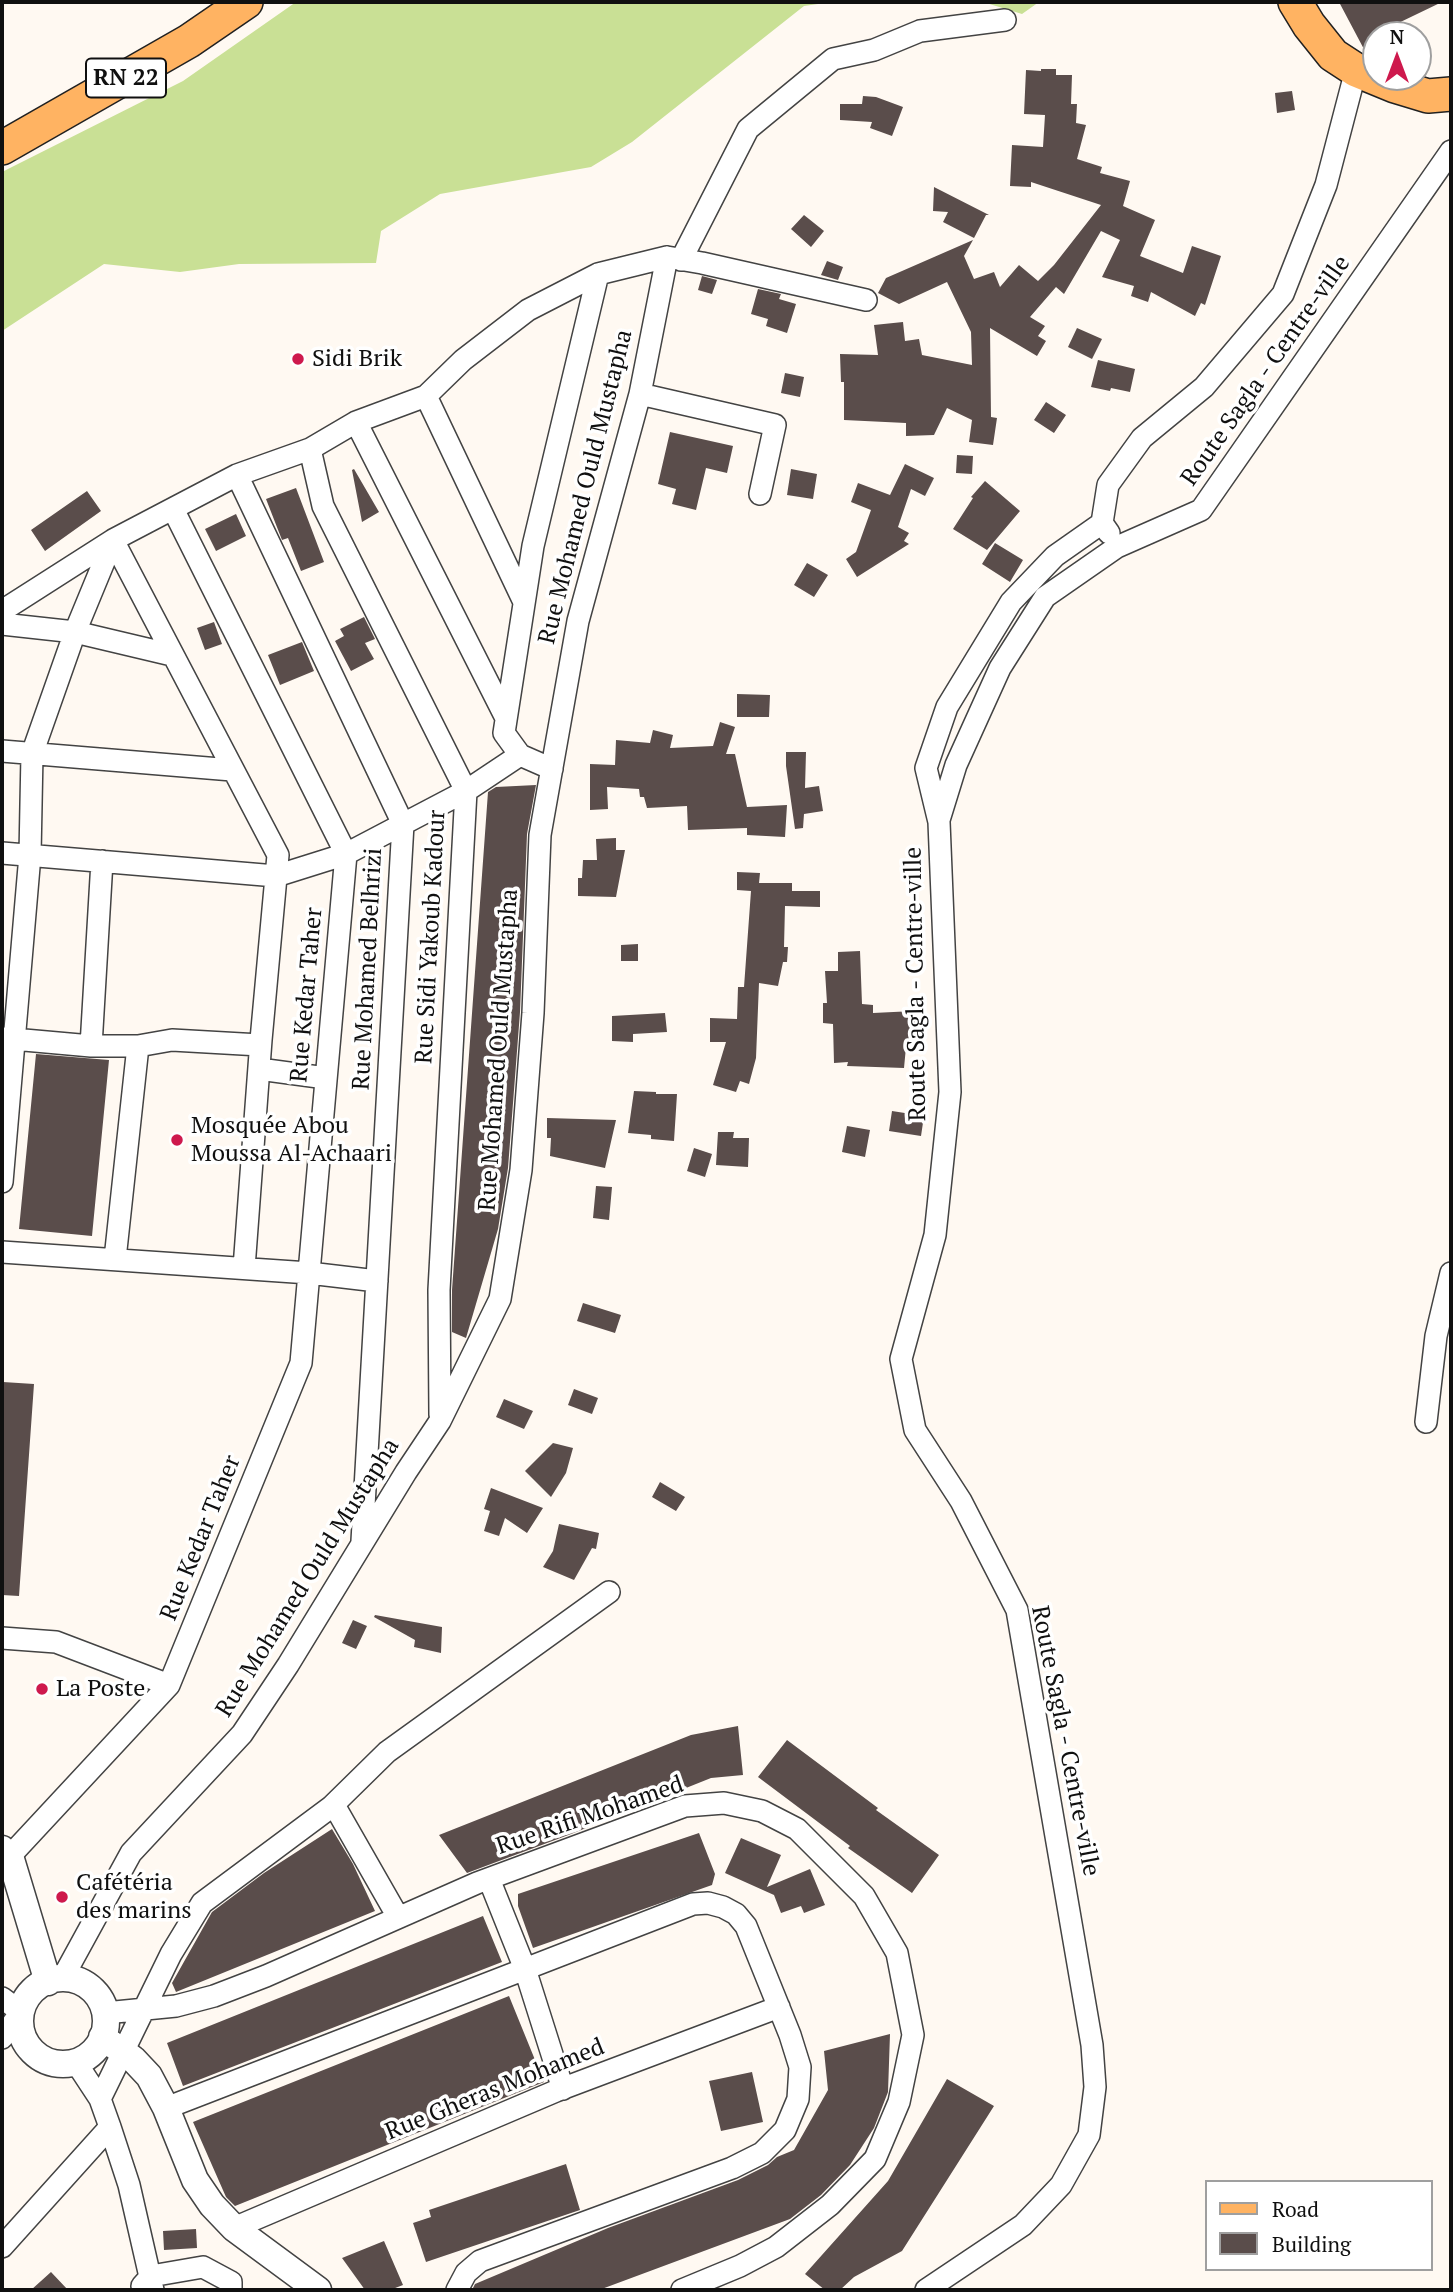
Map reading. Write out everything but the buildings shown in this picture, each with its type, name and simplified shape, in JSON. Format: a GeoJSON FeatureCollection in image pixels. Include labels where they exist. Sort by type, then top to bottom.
{"type":"FeatureCollection","features":[{"type":"Feature","properties":{"kind":"main road","name":"RN 22"},"geometry":{"type":"LineString","coordinates":[[2,148],[189,41],[246,2]]}},
{"type":"Feature","properties":{"kind":"main road"},"geometry":{"type":"LineString","coordinates":[[1295,2],[1333,55],[1356,70],[1429,96],[1451,94]]}},
{"type":"Feature","properties":{"kind":"street","name":"Rue Mohamed Ould Mustapha"},"geometry":{"type":"LineString","coordinates":[[55,1981],[131,1853],[242,1734],[288,1665],[440,1421],[500,1299],[521,1170],[533,1013],[540,835],[578,621],[640,394],[684,260],[748,129],[833,60],[874,50],[920,31],[1005,20]]}},
{"type":"Feature","properties":{"kind":"street"},"geometry":{"type":"LineString","coordinates":[[1117,547],[1102,523],[1108,485],[1142,438],[1204,387],[1283,294],[1325,185],[1356,70]]}},
{"type":"Feature","properties":{"kind":"street","name":"Route Sagla - Centre-ville"},"geometry":{"type":"LineString","coordinates":[[939,822],[956,765],[1000,668],[1045,597],[1117,547],[1201,510],[1451,151]]}},
{"type":"Feature","properties":{"kind":"street"},"geometry":{"type":"LineString","coordinates":[[2,611],[113,540],[237,475],[310,449],[356,422],[426,397],[463,360],[528,310],[598,274],[684,260],[866,300]]}},
{"type":"Feature","properties":{"kind":"street"},"geometry":{"type":"LineString","coordinates":[[552,769],[520,755],[504,733],[533,546],[598,274]]}},
{"type":"Feature","properties":{"kind":"street"},"geometry":{"type":"LineString","coordinates":[[640,394],[775,425],[760,494]]}},
{"type":"Feature","properties":{"kind":"street"},"geometry":{"type":"LineString","coordinates":[[426,397],[524,602]]}},
{"type":"Feature","properties":{"kind":"street"},"geometry":{"type":"LineString","coordinates":[[356,422],[506,718]]}},
{"type":"Feature","properties":{"kind":"street","name":"Rue Sidi Yakoub Kadour"},"geometry":{"type":"LineString","coordinates":[[310,449],[323,506],[466,792],[439,1290],[440,1421]]}},
{"type":"Feature","properties":{"kind":"street","name":"Rue Mohamed Belhrizi"},"geometry":{"type":"LineString","coordinates":[[237,475],[403,824],[362,1544]]}},
{"type":"Feature","properties":{"kind":"street"},"geometry":{"type":"LineString","coordinates":[[173,509],[346,854]]}},
{"type":"Feature","properties":{"kind":"street","name":"Route Sagla - Centre-ville"},"geometry":{"type":"LineString","coordinates":[[926,2290],[1023,2225],[1061,2185],[1089,2135],[1095,2087],[1092,2045],[1017,1610],[961,1501],[915,1430],[901,1359],[935,1236],[950,1092],[939,822],[926,768],[947,707],[1012,602],[1055,556],[1102,523]]}},
{"type":"Feature","properties":{"kind":"street"},"geometry":{"type":"LineString","coordinates":[[2,1182],[8,1038],[30,855],[32,754],[75,632],[113,540]]}},
{"type":"Feature","properties":{"kind":"street"},"geometry":{"type":"LineString","coordinates":[[113,540],[278,855],[260,1045],[244,1268]]}},
{"type":"Feature","properties":{"kind":"street"},"geometry":{"type":"LineString","coordinates":[[2,624],[75,632],[172,655]]}},
{"type":"Feature","properties":{"kind":"street"},"geometry":{"type":"LineString","coordinates":[[2,751],[232,770]]}},
{"type":"Feature","properties":{"kind":"street"},"geometry":{"type":"LineString","coordinates":[[2,853],[276,876],[346,854],[466,792],[520,755]]}},
{"type":"Feature","properties":{"kind":"street","name":"Rue Kedar Taher"},"geometry":{"type":"LineString","coordinates":[[6,1853],[169,1685],[301,1363],[346,854]]}},
{"type":"Feature","properties":{"kind":"street"},"geometry":{"type":"LineString","coordinates":[[90,1046],[102,861]]}},
{"type":"Feature","properties":{"kind":"street"},"geometry":{"type":"LineString","coordinates":[[8,1038],[90,1046],[138,1046],[172,1040],[260,1045]]}},
{"type":"Feature","properties":{"kind":"street"},"geometry":{"type":"LineString","coordinates":[[115,1259],[138,1046]]}},
{"type":"Feature","properties":{"kind":"street"},"geometry":{"type":"LineString","coordinates":[[259,1069],[326,1078]]}},
{"type":"Feature","properties":{"kind":"street"},"geometry":{"type":"LineString","coordinates":[[2,1252],[309,1273],[377,1281]]}},
{"type":"Feature","properties":{"kind":"street"},"geometry":{"type":"LineString","coordinates":[[1426,1422],[1436,1336],[1451,1273]]}},
{"type":"Feature","properties":{"kind":"street"},"geometry":{"type":"LineString","coordinates":[[11,2005],[25,2041],[34,2053],[48,2061],[63,2064],[82,2060],[110,2034],[145,2009],[171,1954],[202,1903],[334,1805],[387,1752],[609,1592]]}},
{"type":"Feature","properties":{"kind":"street"},"geometry":{"type":"LineString","coordinates":[[2,1638],[56,1642],[169,1685]]}},
{"type":"Feature","properties":{"kind":"street","name":"Rue Rifi Mohamed"},"geometry":{"type":"LineString","coordinates":[[110,2034],[145,2009],[176,2006],[214,1996],[489,1879],[685,1807],[724,1804],[762,1811],[797,1829],[864,1896],[897,1953],[913,2035],[899,2102],[875,2159],[830,2205],[776,2246],[740,2266],[682,2290]]}},
{"type":"Feature","properties":{"kind":"street"},"geometry":{"type":"LineString","coordinates":[[334,1805],[398,1917]]}},
{"type":"Feature","properties":{"kind":"street"},"geometry":{"type":"LineString","coordinates":[[2,1830],[6,1853],[55,1981]]}},
{"type":"Feature","properties":{"kind":"street"},"geometry":{"type":"LineString","coordinates":[[489,1879],[525,1969],[563,2089]]}},
{"type":"Feature","properties":{"kind":"street"},"geometry":{"type":"LineString","coordinates":[[166,2108],[693,1904],[723,1906],[736,1914],[746,1926],[800,2067],[798,2099],[785,2130],[762,2153],[732,2168],[480,2261],[466,2273],[457,2290]]}},
{"type":"Feature","properties":{"kind":"street"},"geometry":{"type":"LineString","coordinates":[[2,2038],[11,2005],[33,1990],[55,1981],[74,1980],[88,1986],[98,1995],[110,2034],[100,2099]]}},
{"type":"Feature","properties":{"kind":"street","name":"Rue Gheras Mohamed"},"geometry":{"type":"LineString","coordinates":[[234,2228],[563,2089],[779,2007]]}},
{"type":"Feature","properties":{"kind":"street"},"geometry":{"type":"LineString","coordinates":[[110,2034],[149,2076],[166,2108],[195,2180],[212,2205],[234,2228],[318,2290]]}},
{"type":"Feature","properties":{"kind":"street"},"geometry":{"type":"LineString","coordinates":[[75,2061],[100,2099],[129,2185],[147,2285],[203,2267],[231,2282],[231,2290]]}},
{"type":"Feature","properties":{"kind":"street"},"geometry":{"type":"LineString","coordinates":[[2,2247],[110,2127]]}},
{"type":"Feature","properties":{"kind":"green space"},"geometry":{"type":"Polygon","coordinates":[[[296,2],[832,2],[804,6],[632,142],[591,167],[440,194],[381,231],[376,263],[239,264],[180,272],[104,264],[2,331],[2,172],[183,81],[296,2]]]}},
{"type":"Feature","properties":{"kind":"green space"},"geometry":{"type":"Polygon","coordinates":[[[983,2],[1039,2],[1022,14],[983,2]]]}},
{"type":"Feature","properties":{"kind":"place","name":"Sidi Brik"},"geometry":{"type":"Point","coordinates":[298,359]}},
{"type":"Feature","properties":{"kind":"place","name":"Mosquée Abou Moussa Al-Achaari"},"geometry":{"type":"Point","coordinates":[177,1140]}},
{"type":"Feature","properties":{"kind":"place","name":"La Poste"},"geometry":{"type":"Point","coordinates":[42,1689]}},
{"type":"Feature","properties":{"kind":"place","name":"Cafétéria des marins"},"geometry":{"type":"Point","coordinates":[62,1897]}}]}
